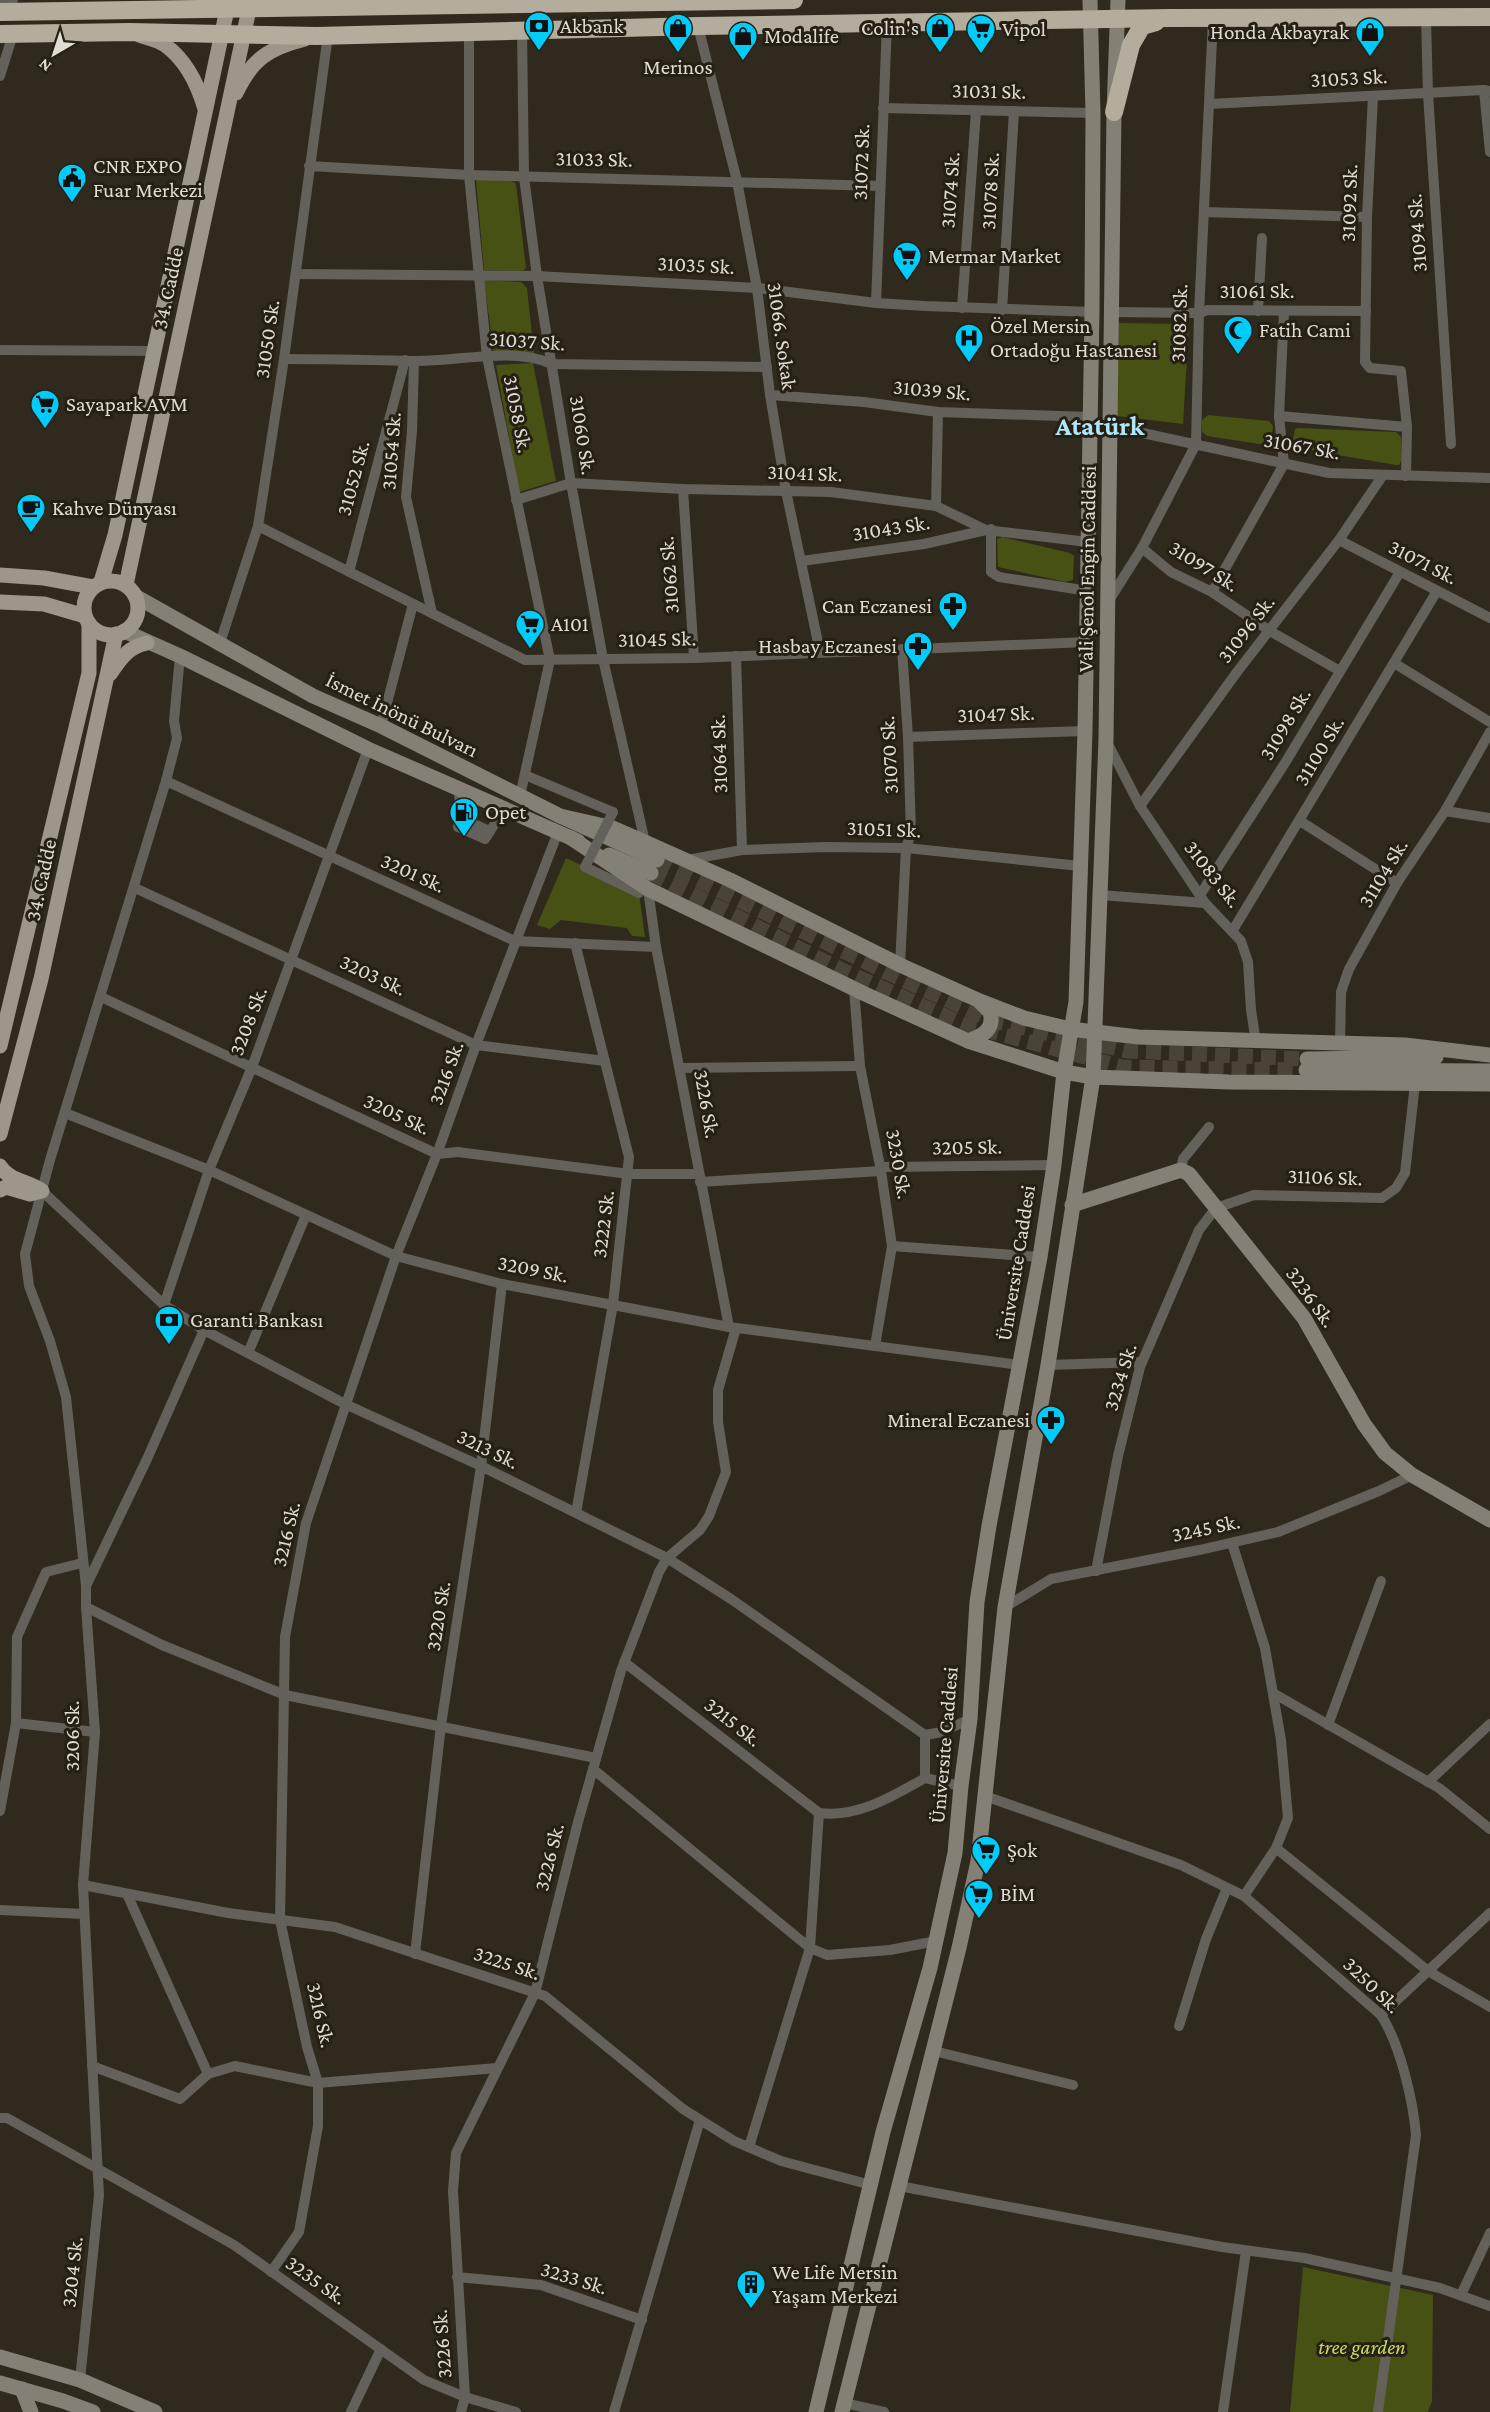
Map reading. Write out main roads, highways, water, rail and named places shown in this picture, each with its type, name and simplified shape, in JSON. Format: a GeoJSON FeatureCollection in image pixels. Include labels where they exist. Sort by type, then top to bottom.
{"type":"FeatureCollection","features":[{"type":"Feature","properties":{"kind":"highway"},"geometry":{"type":"LineString","coordinates":[[0,12],[151,11],[228,5],[334,8],[363,4],[448,2],[794,0]]}},
{"type":"Feature","properties":{"kind":"highway"},"geometry":{"type":"LineString","coordinates":[[7,34],[130,32],[323,36],[698,26],[1170,18],[1490,17]]}},
{"type":"Feature","properties":{"kind":"highway"},"geometry":{"type":"LineString","coordinates":[[1114,112],[1135,36],[1142,26],[1170,18]]}},
{"type":"Feature","properties":{"kind":"main road"},"geometry":{"type":"LineString","coordinates":[[151,11],[181,0]]}},
{"type":"Feature","properties":{"kind":"main road"},"geometry":{"type":"LineString","coordinates":[[313,0],[334,8]]}},
{"type":"Feature","properties":{"kind":"main road","name":"Vali Şenol Engin Caddesi"},"geometry":{"type":"LineString","coordinates":[[1070,1029],[1076,1002],[1088,591],[1093,112],[1090,0]]}},
{"type":"Feature","properties":{"kind":"main road","name":"Vali Şenol Engin Caddesi"},"geometry":{"type":"LineString","coordinates":[[1093,1077],[1106,739],[1114,112],[1118,0]]}},
{"type":"Feature","properties":{"kind":"main road","name":"34. Cadde"},"geometry":{"type":"LineString","coordinates":[[97,585],[115,535],[228,5]]}},
{"type":"Feature","properties":{"kind":"main road","name":"34. Cadde"},"geometry":{"type":"LineString","coordinates":[[131,591],[225,118],[250,5]]}},
{"type":"Feature","properties":{"kind":"main road"},"geometry":{"type":"LineString","coordinates":[[130,32],[165,45],[186,66],[199,88],[205,111]]}},
{"type":"Feature","properties":{"kind":"main road"},"geometry":{"type":"LineString","coordinates":[[225,118],[248,69],[267,52],[296,41],[323,36]]}},
{"type":"Feature","properties":{"kind":"main road"},"geometry":{"type":"LineString","coordinates":[[0,575],[97,585],[110,580],[131,591],[138,607],[134,623],[120,632],[103,633],[87,620],[44,604],[0,602]]}},
{"type":"Feature","properties":{"kind":"main road"},"geometry":{"type":"LineString","coordinates":[[87,620],[85,600],[97,585]]}},
{"type":"Feature","properties":{"kind":"main road","name":"İsmet İnönü Bulvarı"},"geometry":{"type":"LineString","coordinates":[[120,632],[180,656],[368,749],[459,789],[565,835],[654,866],[381,726],[313,696],[131,591]]}},
{"type":"Feature","properties":{"kind":"main road","name":"34. Cadde"},"geometry":{"type":"LineString","coordinates":[[0,1046],[89,673],[87,620]]}},
{"type":"Feature","properties":{"kind":"main road","name":"34. Cadde"},"geometry":{"type":"LineString","coordinates":[[0,1134],[41,979],[105,681],[120,632]]}},
{"type":"Feature","properties":{"kind":"main road"},"geometry":{"type":"LineString","coordinates":[[105,681],[123,654],[134,645],[147,643]]}},
{"type":"Feature","properties":{"kind":"main road"},"geometry":{"type":"LineString","coordinates":[[560,816],[613,828],[686,860],[900,965],[1024,1018],[1070,1029],[1138,1037],[1405,1045],[1490,1055]]}},
{"type":"Feature","properties":{"kind":"main road"},"geometry":{"type":"LineString","coordinates":[[565,835],[643,891],[968,1041],[1064,1072],[1093,1077],[1229,1082],[1490,1084]]}},
{"type":"Feature","properties":{"kind":"main road"},"geometry":{"type":"LineString","coordinates":[[968,1041],[985,1034],[990,1026],[990,1012],[980,1001]]}},
{"type":"Feature","properties":{"kind":"main road","name":"Üniversite Caddesi"},"geometry":{"type":"LineString","coordinates":[[816,2412],[883,2132],[936,1941],[955,1853],[970,1719],[977,1602],[989,1526],[1040,1257],[1054,1165],[1070,1029]]}},
{"type":"Feature","properties":{"kind":"main road"},"geometry":{"type":"LineString","coordinates":[[1490,1055],[1307,1064],[1490,1071]]}},
{"type":"Feature","properties":{"kind":"main road"},"geometry":{"type":"LineString","coordinates":[[843,2407],[960,1948],[978,1861],[1005,1607],[1048,1365],[1093,1077]]}},
{"type":"Feature","properties":{"kind":"main road","name":"3236 Sk."},"geometry":{"type":"LineString","coordinates":[[1072,1204],[1181,1170],[1189,1174],[1305,1318],[1364,1424],[1385,1453],[1412,1475],[1490,1520]]}},
{"type":"Feature","properties":{"kind":"main road"},"geometry":{"type":"LineString","coordinates":[[4,1180],[30,1194],[42,1191]]}},
{"type":"Feature","properties":{"kind":"main road"},"geometry":{"type":"LineString","coordinates":[[0,2357],[80,2380],[155,2412]]}},
{"type":"Feature","properties":{"kind":"main road"},"geometry":{"type":"LineString","coordinates":[[0,2383],[93,2412]]}},
{"type":"Feature","properties":{"kind":"main road"},"geometry":{"type":"LineString","coordinates":[[22,2389],[31,2412]]}},
{"type":"Feature","properties":{"kind":"tunnel"},"geometry":{"type":"LineString","coordinates":[[657,860],[888,973],[993,1021],[1127,1051],[1307,1059]]}},
{"type":"Feature","properties":{"kind":"tunnel"},"geometry":{"type":"LineString","coordinates":[[651,873],[842,970],[963,1024],[1122,1067],[1306,1070]]}},
{"type":"Feature","properties":{"kind":"place","name":"Akbank"},"geometry":{"type":"Point","coordinates":[539,52]}},
{"type":"Feature","properties":{"kind":"place","name":"Merinos"},"geometry":{"type":"Point","coordinates":[678,54]}},
{"type":"Feature","properties":{"kind":"place","name":"Colin's"},"geometry":{"type":"Point","coordinates":[940,54]}},
{"type":"Feature","properties":{"kind":"place","name":"Vipol"},"geometry":{"type":"Point","coordinates":[981,54]}},
{"type":"Feature","properties":{"kind":"place","name":"Honda Akbayrak"},"geometry":{"type":"Point","coordinates":[1370,58]}},
{"type":"Feature","properties":{"kind":"place","name":"Modalife"},"geometry":{"type":"Point","coordinates":[743,62]}},
{"type":"Feature","properties":{"kind":"place","name":"CNR EXPO Fuar Merkezi"},"geometry":{"type":"Point","coordinates":[72,204]}},
{"type":"Feature","properties":{"kind":"place","name":"Mermar Market"},"geometry":{"type":"Point","coordinates":[907,282]}},
{"type":"Feature","properties":{"kind":"place","name":"Fatih Cami"},"geometry":{"type":"Point","coordinates":[1238,356]}},
{"type":"Feature","properties":{"kind":"place","name":"Özel Mersin Ortadoğu Hastanesi"},"geometry":{"type":"Point","coordinates":[969,364]}},
{"type":"Feature","properties":{"kind":"place","name":"Sayapark AVM"},"geometry":{"type":"Point","coordinates":[45,430]}},
{"type":"Feature","properties":{"kind":"place","name":"Kahve Dünyası"},"geometry":{"type":"Point","coordinates":[31,534]}},
{"type":"Feature","properties":{"kind":"place","name":"Can Eczanesi"},"geometry":{"type":"Point","coordinates":[953,632]}},
{"type":"Feature","properties":{"kind":"place","name":"A101"},"geometry":{"type":"Point","coordinates":[530,650]}},
{"type":"Feature","properties":{"kind":"place","name":"Hasbay Eczanesi"},"geometry":{"type":"Point","coordinates":[918,672]}},
{"type":"Feature","properties":{"kind":"place","name":"Opet"},"geometry":{"type":"Point","coordinates":[464,838]}},
{"type":"Feature","properties":{"kind":"place","name":"Garanti Bankası"},"geometry":{"type":"Point","coordinates":[169,1346]}},
{"type":"Feature","properties":{"kind":"place","name":"Mineral Eczanesi"},"geometry":{"type":"Point","coordinates":[1051,1446]}},
{"type":"Feature","properties":{"kind":"place","name":"Şok"},"geometry":{"type":"Point","coordinates":[986,1876]}},
{"type":"Feature","properties":{"kind":"place","name":"BİM"},"geometry":{"type":"Point","coordinates":[979,1920]}},
{"type":"Feature","properties":{"kind":"place","name":"We Life Mersin Yaşam Merkezi"},"geometry":{"type":"Point","coordinates":[751,2310]}},
{"type":"Feature","properties":{"kind":"district","name":"Atatürk"},"geometry":{"type":"Point","coordinates":[1100,426]}},
{"type":"Feature","properties":{"kind":"park label","name":"tree garden"},"geometry":{"type":"Point","coordinates":[1362,2347]}}]}
